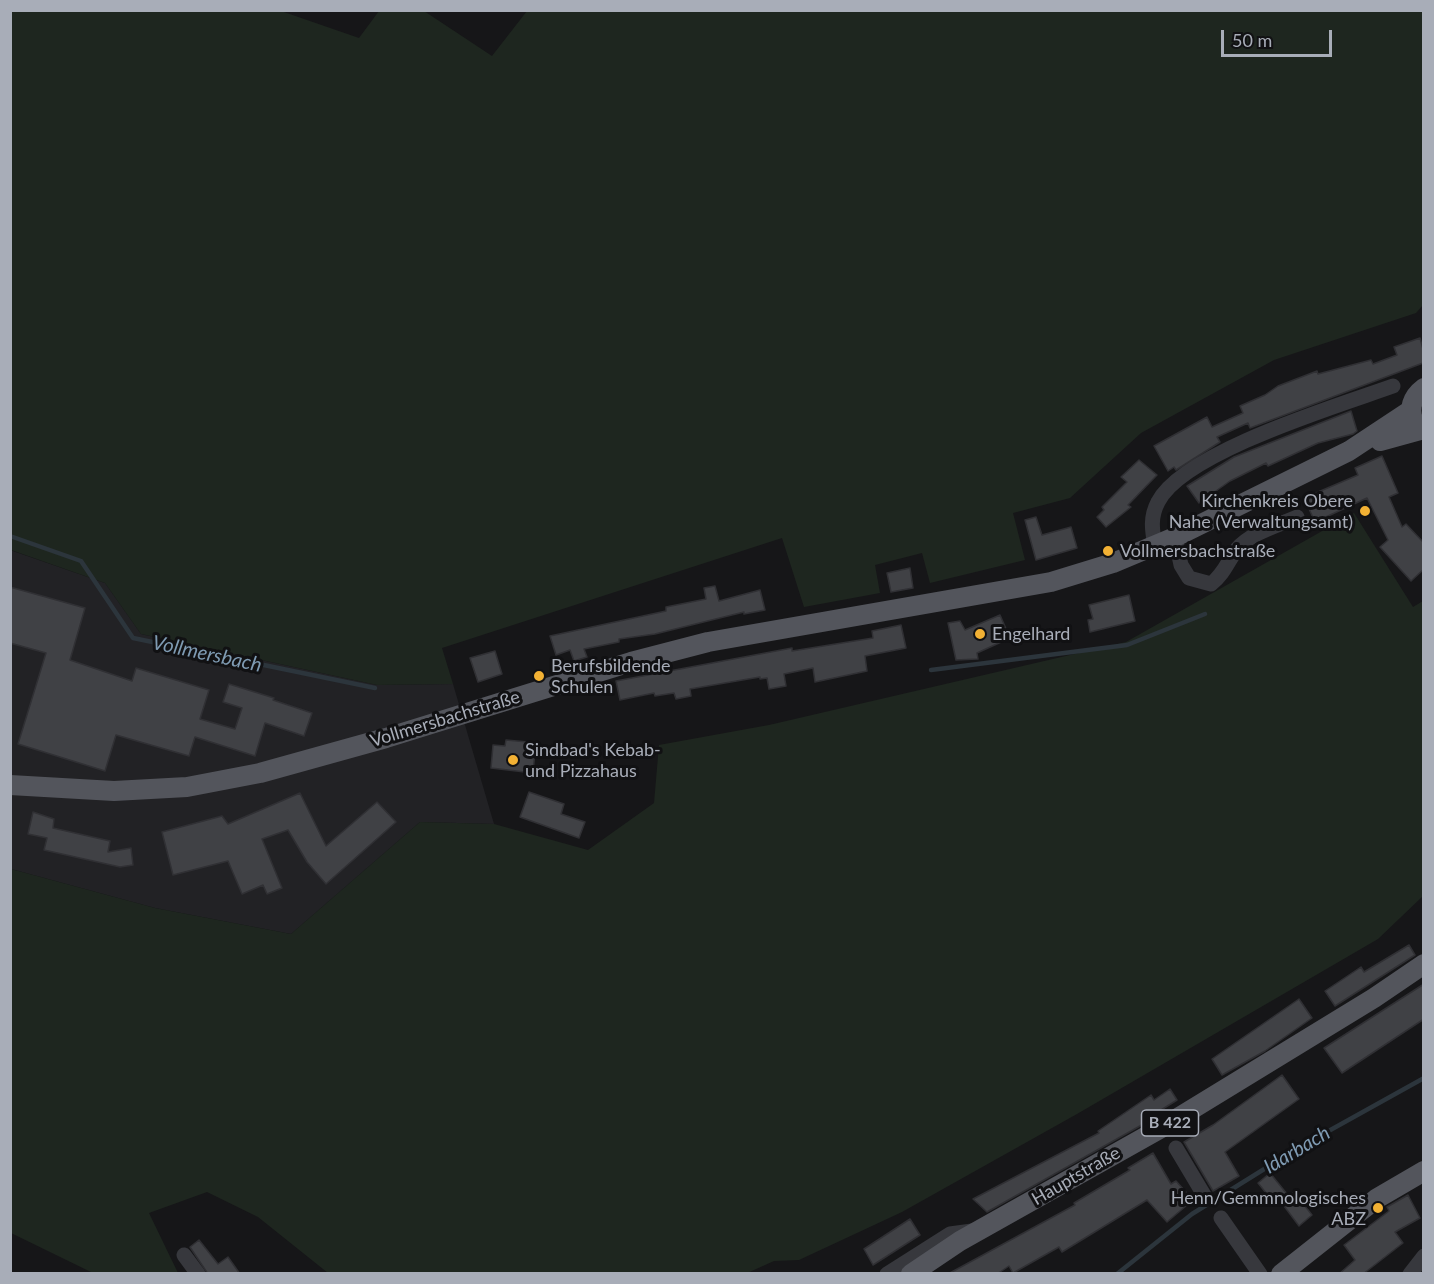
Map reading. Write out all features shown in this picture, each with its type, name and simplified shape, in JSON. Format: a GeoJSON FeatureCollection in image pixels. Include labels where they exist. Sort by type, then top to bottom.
{"type":"FeatureCollection","features":[{"type":"Feature","properties":{"kind":"main road"},"geometry":{"type":"LineString","coordinates":[[1422,431],[1413,421],[1411,410],[1413,399],[1424,388]]}},
{"type":"Feature","properties":{"kind":"main road","name":"Vollmersbachstraße"},"geometry":{"type":"LineString","coordinates":[[10,785],[114,791],[187,787],[260,773],[386,738],[631,662],[708,642],[995,594],[1051,582],[1175,537],[1349,452],[1411,410]]}},
{"type":"Feature","properties":{"kind":"main road","name":"Vollmersbachstraße"},"geometry":{"type":"LineString","coordinates":[[1349,452],[1422,431]]}},
{"type":"Feature","properties":{"kind":"main road","name":"Hauptstraße"},"geometry":{"type":"LineString","coordinates":[[911,1274],[918,1267],[983,1229],[1163,1127],[1374,998],[1424,964]]}},
{"type":"Feature","properties":{"kind":"main road"},"geometry":{"type":"LineString","coordinates":[[1281,1274],[1376,1199],[1424,1171]]}},
{"type":"Feature","properties":{"kind":"street"},"geometry":{"type":"LineString","coordinates":[[1155,546],[1151,525],[1158,500],[1187,473],[1215,455],[1288,423],[1394,386]]}},
{"type":"Feature","properties":{"kind":"street"},"geometry":{"type":"LineString","coordinates":[[1175,537],[1181,565],[1189,578],[1211,584],[1220,577],[1238,548],[1248,539],[1297,517]]}},
{"type":"Feature","properties":{"kind":"street"},"geometry":{"type":"LineString","coordinates":[[1176,1148],[1204,1195]]}},
{"type":"Feature","properties":{"kind":"street"},"geometry":{"type":"LineString","coordinates":[[1221,1218],[1260,1274]]}},
{"type":"Feature","properties":{"kind":"street"},"geometry":{"type":"LineString","coordinates":[[887,1274],[950,1234],[983,1229]]}},
{"type":"Feature","properties":{"kind":"street"},"geometry":{"type":"LineString","coordinates":[[184,1255],[198,1274]]}},
{"type":"Feature","properties":{"kind":"street"},"geometry":{"type":"LineString","coordinates":[[1410,1274],[1424,1256]]}},
{"type":"Feature","properties":{"kind":"shaded area"},"geometry":{"type":"Polygon","coordinates":[[[11,11],[281,11],[359,38],[379,11],[424,11],[492,56],[527,11],[1423,11],[1423,305],[1416,313],[1274,360],[1141,433],[1070,498],[1013,513],[1025,560],[930,583],[922,553],[875,565],[880,593],[804,607],[782,538],[442,648],[453,684],[377,685],[141,634],[105,583],[11,550],[11,11]]]}},
{"type":"Feature","properties":{"kind":"shaded area"},"geometry":{"type":"Polygon","coordinates":[[[1354,513],[1413,607],[1423,601],[1423,896],[1378,939],[1077,1114],[902,1212],[799,1260],[774,1261],[745,1274],[328,1273],[258,1217],[207,1192],[149,1213],[178,1273],[93,1273],[11,1233],[11,869],[155,908],[291,934],[420,822],[494,824],[588,850],[654,803],[659,745],[769,725],[1126,642],[1354,513]]]}},
{"type":"Feature","properties":{"kind":"shaded area"},"geometry":{"type":"Polygon","coordinates":[[[10,550],[105,583],[141,634],[377,685],[453,684],[494,824],[420,822],[291,934],[155,908],[11,869],[10,550]]]}},
{"type":"Feature","properties":{"kind":"building"},"geometry":{"type":"Polygon","coordinates":[[[1420,338],[1423,363],[1250,428],[1248,423],[1217,437],[1220,442],[1176,470],[1174,467],[1168,471],[1154,446],[1207,417],[1212,427],[1243,413],[1240,406],[1265,395],[1278,386],[1317,371],[1318,374],[1371,360],[1373,364],[1397,355],[1394,347],[1420,338]]]}},
{"type":"Feature","properties":{"kind":"building"},"geometry":{"type":"Polygon","coordinates":[[[1351,411],[1357,431],[1353,434],[1318,443],[1268,466],[1266,463],[1230,481],[1199,503],[1187,486],[1234,457],[1351,411]]]}},
{"type":"Feature","properties":{"kind":"building"},"geometry":{"type":"Polygon","coordinates":[[[1382,456],[1398,493],[1389,497],[1402,527],[1406,524],[1424,543],[1424,569],[1411,581],[1380,547],[1388,540],[1367,498],[1315,522],[1304,498],[1358,475],[1355,468],[1382,456]]]}},
{"type":"Feature","properties":{"kind":"building"},"geometry":{"type":"Polygon","coordinates":[[[1139,460],[1157,475],[1128,505],[1131,507],[1106,527],[1097,517],[1104,510],[1102,507],[1127,482],[1121,477],[1139,460]]]}},
{"type":"Feature","properties":{"kind":"building"},"geometry":{"type":"Polygon","coordinates":[[[1036,517],[1042,535],[1071,527],[1077,548],[1036,560],[1025,520],[1036,517]]]}},
{"type":"Feature","properties":{"kind":"building"},"geometry":{"type":"Polygon","coordinates":[[[910,568],[913,588],[891,592],[887,573],[910,568]]]}},
{"type":"Feature","properties":{"kind":"building"},"geometry":{"type":"Polygon","coordinates":[[[715,586],[719,601],[760,590],[765,610],[744,614],[744,612],[655,634],[619,639],[619,642],[584,649],[587,657],[574,661],[570,650],[556,655],[550,636],[666,611],[666,607],[706,599],[704,588],[715,586]]]}},
{"type":"Feature","properties":{"kind":"building"},"geometry":{"type":"Polygon","coordinates":[[[10,587],[85,608],[70,660],[132,681],[136,668],[209,690],[200,719],[235,729],[242,708],[223,702],[229,684],[274,698],[273,700],[312,713],[304,736],[265,723],[255,756],[195,737],[189,756],[116,735],[105,771],[18,744],[46,653],[10,643],[10,587]]]}},
{"type":"Feature","properties":{"kind":"building"},"geometry":{"type":"Polygon","coordinates":[[[1129,595],[1135,621],[1090,632],[1088,620],[1093,619],[1089,605],[1129,595]]]}},
{"type":"Feature","properties":{"kind":"building","name":"Engelhard"},"geometry":{"type":"Polygon","coordinates":[[[1000,615],[1010,638],[977,653],[978,659],[956,660],[948,623],[960,621],[965,630],[1000,615]]]}},
{"type":"Feature","properties":{"kind":"building"},"geometry":{"type":"Polygon","coordinates":[[[901,625],[906,648],[865,656],[867,671],[815,682],[813,668],[784,674],[786,686],[769,689],[767,678],[760,679],[760,677],[690,689],[691,696],[676,699],[674,693],[655,696],[654,693],[620,700],[616,681],[792,648],[792,651],[873,638],[872,631],[901,625]]]}},
{"type":"Feature","properties":{"kind":"building"},"geometry":{"type":"Polygon","coordinates":[[[495,651],[502,674],[478,682],[470,658],[495,651]]]}},
{"type":"Feature","properties":{"kind":"building","name":"Sindbad's Kebab- und Pizzahaus"},"geometry":{"type":"Polygon","coordinates":[[[506,740],[528,742],[527,750],[535,751],[533,773],[491,768],[493,745],[505,746],[506,740]]]}},
{"type":"Feature","properties":{"kind":"building"},"geometry":{"type":"Polygon","coordinates":[[[529,792],[564,804],[561,814],[585,822],[579,838],[520,817],[529,792]]]}},
{"type":"Feature","properties":{"kind":"building"},"geometry":{"type":"Polygon","coordinates":[[[300,793],[326,846],[377,802],[396,822],[326,884],[307,862],[288,830],[262,839],[282,888],[267,894],[263,885],[242,894],[228,861],[173,875],[162,832],[222,816],[228,824],[300,793]]]}},
{"type":"Feature","properties":{"kind":"building"},"geometry":{"type":"Polygon","coordinates":[[[33,812],[54,819],[53,828],[110,841],[108,852],[131,848],[133,865],[120,867],[44,850],[47,838],[28,834],[33,812]]]}},
{"type":"Feature","properties":{"kind":"building"},"geometry":{"type":"Polygon","coordinates":[[[1409,945],[1415,955],[1335,1006],[1325,991],[1361,967],[1364,972],[1409,945]]]}},
{"type":"Feature","properties":{"kind":"building"},"geometry":{"type":"Polygon","coordinates":[[[1424,984],[1424,1019],[1342,1073],[1324,1048],[1424,984]]]}},
{"type":"Feature","properties":{"kind":"building"},"geometry":{"type":"Polygon","coordinates":[[[1299,999],[1312,1018],[1265,1051],[1222,1075],[1212,1059],[1299,999]]]}},
{"type":"Feature","properties":{"kind":"building"},"geometry":{"type":"Polygon","coordinates":[[[1282,1075],[1299,1099],[1225,1152],[1239,1176],[1213,1191],[1184,1142],[1213,1125],[1282,1075]]]}},
{"type":"Feature","properties":{"kind":"building"},"geometry":{"type":"Polygon","coordinates":[[[1170,1089],[1177,1100],[1161,1110],[1163,1113],[987,1212],[973,1199],[1099,1133],[1098,1131],[1151,1095],[1154,1100],[1170,1089]]]}},
{"type":"Feature","properties":{"kind":"building"},"geometry":{"type":"Polygon","coordinates":[[[1153,1153],[1171,1184],[1176,1181],[1193,1200],[1167,1222],[1147,1200],[1062,1252],[1059,1247],[1013,1273],[1009,1266],[997,1274],[948,1274],[1075,1205],[1074,1203],[1130,1170],[1128,1168],[1153,1153]]]}},
{"type":"Feature","properties":{"kind":"building"},"geometry":{"type":"Polygon","coordinates":[[[1270,1173],[1287,1194],[1275,1204],[1258,1183],[1270,1173]]]}},
{"type":"Feature","properties":{"kind":"building"},"geometry":{"type":"Polygon","coordinates":[[[1294,1192],[1312,1215],[1299,1226],[1281,1202],[1294,1192]]]}},
{"type":"Feature","properties":{"kind":"building"},"geometry":{"type":"Polygon","coordinates":[[[1408,1195],[1420,1218],[1395,1232],[1403,1243],[1363,1274],[1339,1274],[1355,1260],[1344,1245],[1389,1211],[1387,1207],[1408,1195]]]}},
{"type":"Feature","properties":{"kind":"building"},"geometry":{"type":"Polygon","coordinates":[[[910,1219],[920,1235],[873,1265],[864,1249],[910,1219]]]}},
{"type":"Feature","properties":{"kind":"building"},"geometry":{"type":"Polygon","coordinates":[[[199,1240],[218,1264],[228,1257],[240,1274],[208,1274],[190,1247],[199,1240]]]}},
{"type":"Feature","properties":{"kind":"waterway","name":"Vollmersbach"},"geometry":{"type":"LineString","coordinates":[[10,536],[81,561],[133,638],[375,688]]}},
{"type":"Feature","properties":{"kind":"waterway","name":"Vollmersbach"},"geometry":{"type":"LineString","coordinates":[[931,670],[1127,645],[1205,614]]}},
{"type":"Feature","properties":{"kind":"waterway","name":"Idarbach"},"geometry":{"type":"LineString","coordinates":[[1117,1274],[1192,1214],[1298,1148],[1424,1078]]}},
{"type":"Feature","properties":{"kind":"place","name":"Kirchenkreis Obere Nahe (Verwaltungsamt)"},"geometry":{"type":"Point","coordinates":[1365,511]}},
{"type":"Feature","properties":{"kind":"place","name":"Vollmersbachstraße"},"geometry":{"type":"Point","coordinates":[1108,551]}},
{"type":"Feature","properties":{"kind":"place","name":"Engelhard"},"geometry":{"type":"Point","coordinates":[980,634]}},
{"type":"Feature","properties":{"kind":"place","name":"Berufsbildende Schulen"},"geometry":{"type":"Point","coordinates":[539,676]}},
{"type":"Feature","properties":{"kind":"place","name":"Sindbad's Kebab- und Pizzahaus"},"geometry":{"type":"Point","coordinates":[513,760]}},
{"type":"Feature","properties":{"kind":"place","name":"Henn/Gemmnologisches ABZ"},"geometry":{"type":"Point","coordinates":[1378,1208]}}]}
